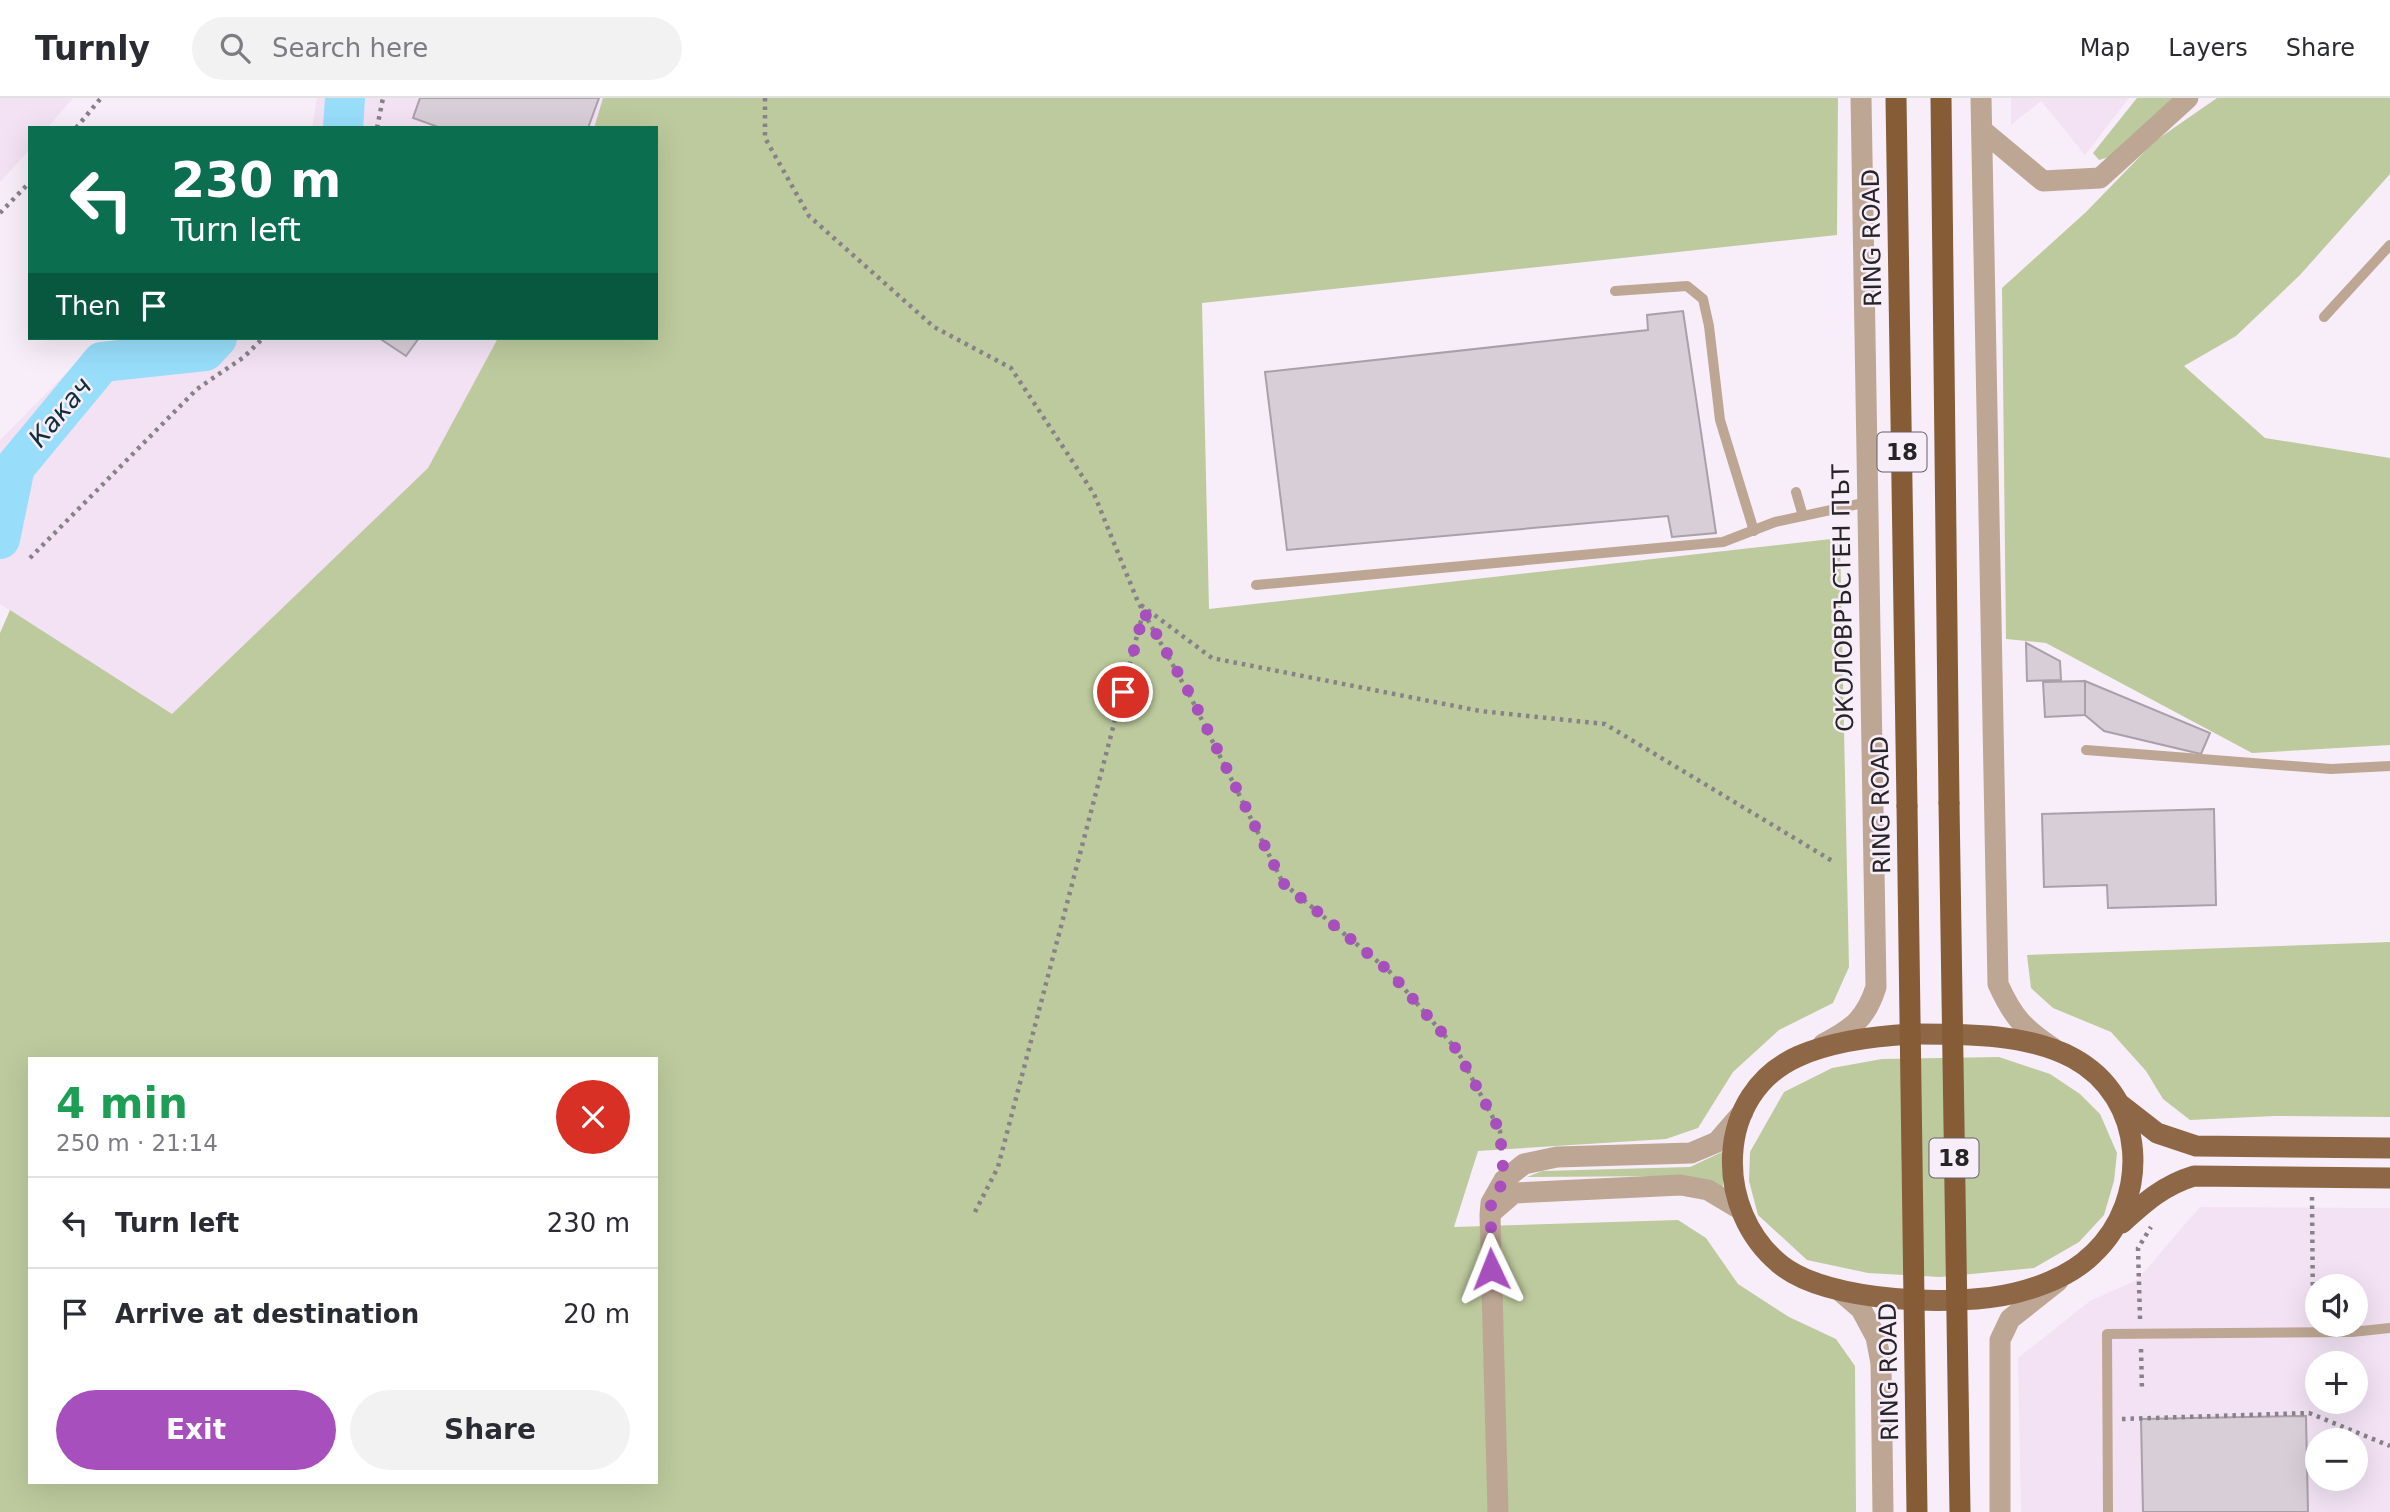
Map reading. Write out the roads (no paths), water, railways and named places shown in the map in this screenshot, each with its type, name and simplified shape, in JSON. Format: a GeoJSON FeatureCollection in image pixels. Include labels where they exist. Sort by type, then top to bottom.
{"type":"FeatureCollection","features":[{"type":"Feature","properties":{"kind":"highway","name":"RING ROAD"},"geometry":{"type":"LineString","coordinates":[[1896,98],[1917,1512]]}},
{"type":"Feature","properties":{"kind":"highway","name":"18"},"geometry":{"type":"LineString","coordinates":[[1941,98],[1960,1512]]}},
{"type":"Feature","properties":{"kind":"main road"},"geometry":{"type":"LineString","coordinates":[[2390,1148],[2196,1146],[2157,1133],[2120,1104],[2100,1079],[2075,1059],[2057,1051],[1971,1034],[1912,1034],[1844,1043],[1798,1056],[1764,1081],[1743,1112],[1731,1152],[1731,1181],[1738,1208],[1749,1231],[1764,1251],[1783,1268],[1807,1280],[1839,1290],[1917,1299],[1976,1299],[2016,1293],[2067,1274],[2093,1254],[2112,1231],[2153,1194],[2171,1183],[2194,1176],[2390,1178]]}},
{"type":"Feature","properties":{"kind":"main road"},"geometry":{"type":"LineString","coordinates":[[2112,1231],[2126,1207],[2133,1185],[2131,1132],[2120,1104]]}},
{"type":"Feature","properties":{"kind":"street","name":"ОКОЛОВРЪСТЕН ПЪТ"},"geometry":{"type":"LineString","coordinates":[[1798,1056],[1845,1032],[1868,1011],[1877,987],[1861,98]]}},
{"type":"Feature","properties":{"kind":"street"},"geometry":{"type":"LineString","coordinates":[[1981,98],[1998,984],[2011,1013],[2026,1030],[2057,1051]]}},
{"type":"Feature","properties":{"kind":"street"},"geometry":{"type":"LineString","coordinates":[[1982,130],[2043,181],[2100,177],[2188,98]]}},
{"type":"Feature","properties":{"kind":"street"},"geometry":{"type":"LineString","coordinates":[[1498,1512],[1490,1215],[1491,1203],[1504,1180],[1524,1164],[1557,1157],[1691,1153],[1717,1142],[1743,1112]]}},
{"type":"Feature","properties":{"kind":"street"},"geometry":{"type":"LineString","coordinates":[[1490,1215],[1514,1193],[1668,1185],[1708,1190],[1738,1208]]}},
{"type":"Feature","properties":{"kind":"street"},"geometry":{"type":"LineString","coordinates":[[2000,1512],[1999,1353],[2003,1330],[2019,1310],[2067,1274]]}},
{"type":"Feature","properties":{"kind":"street","name":"RING ROAD"},"geometry":{"type":"LineString","coordinates":[[1839,1290],[1861,1309],[1876,1337],[1881,1363],[1883,1512]]}},
{"type":"Feature","properties":{"kind":"lane"},"geometry":{"type":"LineString","coordinates":[[2324,317],[2390,245]]}},
{"type":"Feature","properties":{"kind":"lane"},"geometry":{"type":"LineString","coordinates":[[1615,291],[1687,286],[1703,299],[1709,326],[1720,420],[1754,531]]}},
{"type":"Feature","properties":{"kind":"lane"},"geometry":{"type":"LineString","coordinates":[[1796,492],[1803,516]]}},
{"type":"Feature","properties":{"kind":"lane"},"geometry":{"type":"LineString","coordinates":[[1256,585],[1723,542],[1803,516],[1868,502]]}},
{"type":"Feature","properties":{"kind":"lane"},"geometry":{"type":"LineString","coordinates":[[2086,750],[2331,768],[2390,766]]}},
{"type":"Feature","properties":{"kind":"lane"},"geometry":{"type":"LineString","coordinates":[[2108,1512],[2107,1334],[2313,1332],[2390,1328]]}},
{"type":"Feature","properties":{"kind":"waterway","name":"Какач"},"geometry":{"type":"LineString","coordinates":[[343,126],[345,98]]}},
{"type":"Feature","properties":{"kind":"waterway","name":"Какач"},"geometry":{"type":"LineString","coordinates":[[0,539],[15,467],[102,362],[205,351],[215,340]]}}]}
